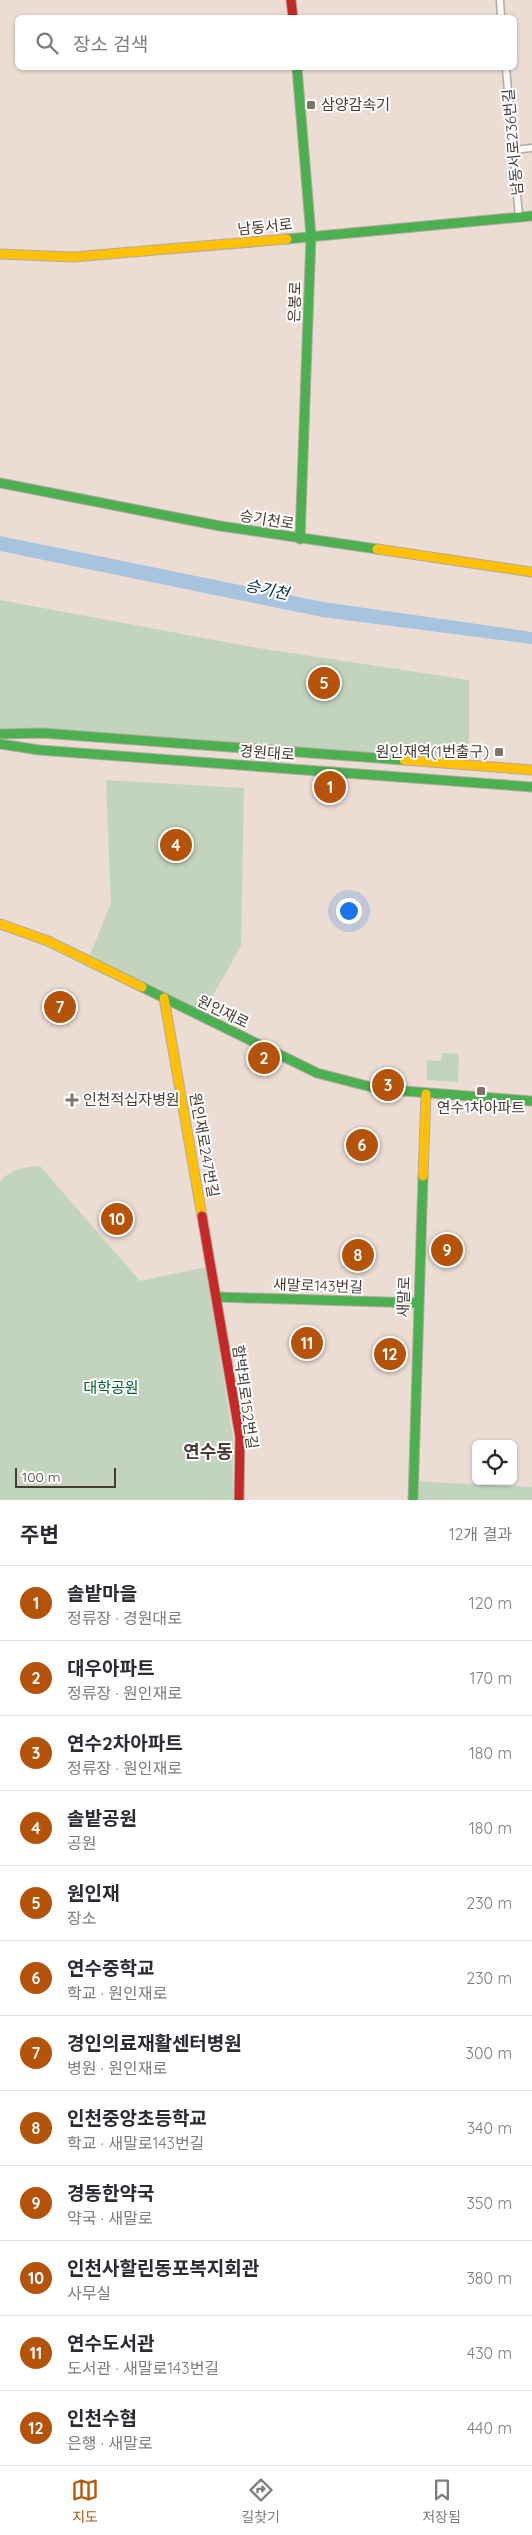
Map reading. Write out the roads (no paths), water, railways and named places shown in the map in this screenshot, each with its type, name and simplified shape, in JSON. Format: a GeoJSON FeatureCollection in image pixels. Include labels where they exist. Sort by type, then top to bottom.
{"type":"FeatureCollection","features":[{"type":"Feature","properties":{"kind":"main road"},"geometry":{"type":"LineString","coordinates":[[291,0],[293,15]]}},
{"type":"Feature","properties":{"kind":"main road","name":"은봉로"},"geometry":{"type":"LineString","coordinates":[[297,70],[311,236],[300,539]]}},
{"type":"Feature","properties":{"kind":"main road","name":"남동서로"},"geometry":{"type":"LineString","coordinates":[[0,254],[73,257],[159,251],[532,216]]}},
{"type":"Feature","properties":{"kind":"main road","name":"승기천로"},"geometry":{"type":"LineString","coordinates":[[0,483],[211,525],[532,572]]}},
{"type":"Feature","properties":{"kind":"main road","name":"경원대로"},"geometry":{"type":"LineString","coordinates":[[0,734],[42,733],[532,770]]}},
{"type":"Feature","properties":{"kind":"main road","name":"경원대로"},"geometry":{"type":"LineString","coordinates":[[0,744],[39,750],[532,788]]}},
{"type":"Feature","properties":{"kind":"main road","name":"원인재로"},"geometry":{"type":"LineString","coordinates":[[0,924],[48,941],[317,1073],[379,1089],[426,1094],[532,1100]]}},
{"type":"Feature","properties":{"kind":"main road","name":"원인재로247번길"},"geometry":{"type":"LineString","coordinates":[[164,998],[217,1298]]}},
{"type":"Feature","properties":{"kind":"main road","name":"새말로"},"geometry":{"type":"LineString","coordinates":[[413,1500],[426,1094]]}},
{"type":"Feature","properties":{"kind":"main road","name":"새말로143번길"},"geometry":{"type":"LineString","coordinates":[[217,1298],[418,1303]]}},
{"type":"Feature","properties":{"kind":"main road","name":"함박뫼로152번길"},"geometry":{"type":"LineString","coordinates":[[217,1298],[240,1437],[239,1500]]}},
{"type":"Feature","properties":{"kind":"street"},"geometry":{"type":"LineString","coordinates":[[500,0],[502,15]]}},
{"type":"Feature","properties":{"kind":"street","name":"남동서로236번길"},"geometry":{"type":"LineString","coordinates":[[506,70],[519,217]]}},
{"type":"Feature","properties":{"kind":"street"},"geometry":{"type":"LineString","coordinates":[[513,150],[532,148]]}},
{"type":"Feature","properties":{"kind":"water"},"geometry":{"type":"Polygon","coordinates":[[[0,536],[323,602],[532,632],[532,644],[322,617],[0,551],[0,536]]]}},
{"type":"Feature","properties":{"kind":"place","name":"삼양감속기"},"geometry":{"type":"Point","coordinates":[311,105]}},
{"type":"Feature","properties":{"kind":"place","name":"원인재"},"geometry":{"type":"Point","coordinates":[324,683]}},
{"type":"Feature","properties":{"kind":"place","name":"원인재역(1번출구)"},"geometry":{"type":"Point","coordinates":[499,752]}},
{"type":"Feature","properties":{"kind":"place","name":"솔밭마을"},"geometry":{"type":"Point","coordinates":[330,787]}},
{"type":"Feature","properties":{"kind":"place","name":"솔밭공원"},"geometry":{"type":"Point","coordinates":[176,845]}},
{"type":"Feature","properties":{"kind":"place","name":"경인의료재활센터병원"},"geometry":{"type":"Point","coordinates":[60,1007]}},
{"type":"Feature","properties":{"kind":"place","name":"대우아파트"},"geometry":{"type":"Point","coordinates":[264,1058]}},
{"type":"Feature","properties":{"kind":"place","name":"연수2차아파트"},"geometry":{"type":"Point","coordinates":[388,1085]}},
{"type":"Feature","properties":{"kind":"place","name":"연수1차아파트"},"geometry":{"type":"Point","coordinates":[481,1091]}},
{"type":"Feature","properties":{"kind":"place","name":"인천적십자병원"},"geometry":{"type":"Point","coordinates":[72,1100]}},
{"type":"Feature","properties":{"kind":"place","name":"연수중학교"},"geometry":{"type":"Point","coordinates":[362,1145]}},
{"type":"Feature","properties":{"kind":"place","name":"인천사할린동포복지회관"},"geometry":{"type":"Point","coordinates":[117,1219]}},
{"type":"Feature","properties":{"kind":"place","name":"경동한약국"},"geometry":{"type":"Point","coordinates":[447,1250]}},
{"type":"Feature","properties":{"kind":"place","name":"인천중앙초등학교"},"geometry":{"type":"Point","coordinates":[358,1255]}},
{"type":"Feature","properties":{"kind":"place","name":"연수도서관"},"geometry":{"type":"Point","coordinates":[307,1343]}},
{"type":"Feature","properties":{"kind":"place","name":"인천수협"},"geometry":{"type":"Point","coordinates":[390,1354]}},
{"type":"Feature","properties":{"kind":"district","name":"연수동"},"geometry":{"type":"Point","coordinates":[208,1452]}},
{"type":"Feature","properties":{"kind":"water label","name":"승기천"},"geometry":{"type":"Point","coordinates":[267,589]}},
{"type":"Feature","properties":{"kind":"park label","name":"대학공원"},"geometry":{"type":"Point","coordinates":[111,1388]}}]}
